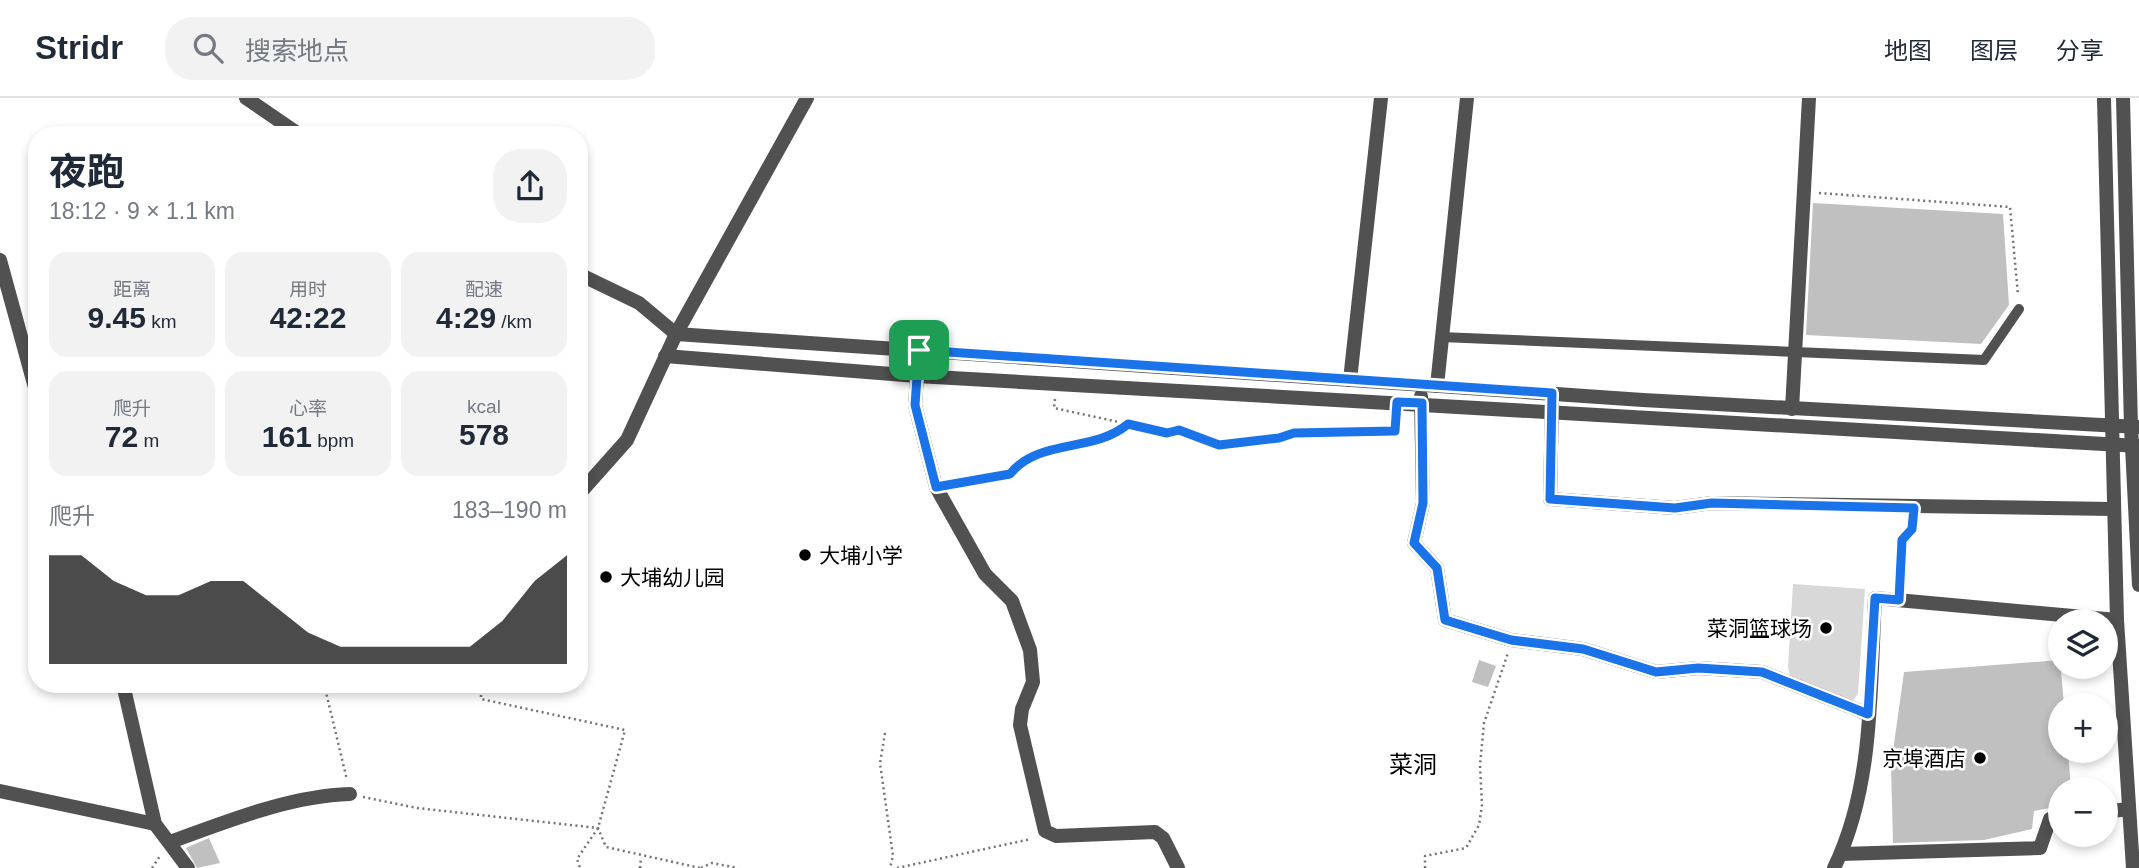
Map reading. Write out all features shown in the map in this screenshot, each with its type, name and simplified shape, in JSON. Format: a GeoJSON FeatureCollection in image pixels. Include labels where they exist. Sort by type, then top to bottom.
{"type":"FeatureCollection","features":[{"type":"Feature","properties":{"kind":"street"},"geometry":{"type":"LineString","coordinates":[[246,98],[287,126]]}},
{"type":"Feature","properties":{"kind":"street"},"geometry":{"type":"LineString","coordinates":[[588,484],[627,440],[676,334],[807,98]]}},
{"type":"Feature","properties":{"kind":"street"},"geometry":{"type":"LineString","coordinates":[[1350,380],[1381,98]]}},
{"type":"Feature","properties":{"kind":"street"},"geometry":{"type":"LineString","coordinates":[[1437,386],[1466,98]]}},
{"type":"Feature","properties":{"kind":"street"},"geometry":{"type":"LineString","coordinates":[[1792,409],[1809,98]]}},
{"type":"Feature","properties":{"kind":"street"},"geometry":{"type":"LineString","coordinates":[[2104,98],[2118,609]]}},
{"type":"Feature","properties":{"kind":"street"},"geometry":{"type":"LineString","coordinates":[[2123,98],[2139,585]]}},
{"type":"Feature","properties":{"kind":"street"},"geometry":{"type":"LineString","coordinates":[[0,260],[28,362]]}},
{"type":"Feature","properties":{"kind":"street"},"geometry":{"type":"LineString","coordinates":[[588,278],[639,303],[676,334],[1792,409],[2135,427]]}},
{"type":"Feature","properties":{"kind":"street"},"geometry":{"type":"LineString","coordinates":[[1441,337],[1984,360],[2019,309]]}},
{"type":"Feature","properties":{"kind":"street"},"geometry":{"type":"LineString","coordinates":[[919,350],[915,405],[936,487],[985,573],[1012,601],[1030,650],[1033,682],[1022,709],[1020,725],[1027,764],[1048,835],[1152,831],[1163,838],[1178,868]]}},
{"type":"Feature","properties":{"kind":"street"},"geometry":{"type":"LineString","coordinates":[[665,356],[918,376],[2136,446]]}},
{"type":"Feature","properties":{"kind":"street"},"geometry":{"type":"LineString","coordinates":[[1421,384],[1423,503],[1414,543],[1437,568],[1445,620],[1511,640],[1583,649],[1656,672],[1698,668],[1762,672],[1868,714]]}},
{"type":"Feature","properties":{"kind":"street"},"geometry":{"type":"LineString","coordinates":[[1552,393],[1550,499],[1675,508],[1712,503],[2113,509]]}},
{"type":"Feature","properties":{"kind":"street"},"geometry":{"type":"LineString","coordinates":[[1834,868],[1858,803],[1868,714],[1875,598],[2048,614]]}},
{"type":"Feature","properties":{"kind":"street"},"geometry":{"type":"LineString","coordinates":[[2118,620],[2133,868]]}},
{"type":"Feature","properties":{"kind":"street"},"geometry":{"type":"LineString","coordinates":[[125,693],[155,824],[188,868]]}},
{"type":"Feature","properties":{"kind":"street"},"geometry":{"type":"LineString","coordinates":[[0,791],[155,824]]}},
{"type":"Feature","properties":{"kind":"street"},"geometry":{"type":"LineString","coordinates":[[170,842],[246,814],[350,794]]}},
{"type":"Feature","properties":{"kind":"street"},"geometry":{"type":"LineString","coordinates":[[2118,810],[2128,809]]}},
{"type":"Feature","properties":{"kind":"street"},"geometry":{"type":"LineString","coordinates":[[1841,854],[2040,848],[2048,825]]}},
{"type":"Feature","properties":{"kind":"path"},"geometry":{"type":"LineString","coordinates":[[1804,192],[2010,207],[2019,309]]}},
{"type":"Feature","properties":{"kind":"path"},"geometry":{"type":"LineString","coordinates":[[1057,382],[1055,408],[1167,433],[1179,430],[1219,445],[1279,438],[1294,433],[1395,431],[1397,402]]}},
{"type":"Feature","properties":{"kind":"path"},"geometry":{"type":"LineString","coordinates":[[936,487],[1010,474],[1022,459],[1109,436],[1128,424]]}},
{"type":"Feature","properties":{"kind":"path"},"geometry":{"type":"LineString","coordinates":[[1899,600],[1902,540],[1912,529],[1914,508]]}},
{"type":"Feature","properties":{"kind":"path"},"geometry":{"type":"LineString","coordinates":[[1425,868],[1425,856],[1466,848],[1479,825],[1484,723],[1511,640]]}},
{"type":"Feature","properties":{"kind":"path"},"geometry":{"type":"LineString","coordinates":[[326,693],[350,794],[417,808],[598,828]]}},
{"type":"Feature","properties":{"kind":"path"},"geometry":{"type":"LineString","coordinates":[[481,693],[481,699],[625,730],[598,828],[578,859],[580,868]]}},
{"type":"Feature","properties":{"kind":"path"},"geometry":{"type":"LineString","coordinates":[[885,733],[880,764],[893,856],[890,868]]}},
{"type":"Feature","properties":{"kind":"path"},"geometry":{"type":"LineString","coordinates":[[598,828],[606,847],[701,868],[712,863],[738,868]]}},
{"type":"Feature","properties":{"kind":"path"},"geometry":{"type":"LineString","coordinates":[[897,868],[1048,835]]}},
{"type":"Feature","properties":{"kind":"path"},"geometry":{"type":"LineString","coordinates":[[640,868],[641,856]]}},
{"type":"Feature","properties":{"kind":"path"},"geometry":{"type":"LineString","coordinates":[[664,868],[666,862]]}},
{"type":"Feature","properties":{"kind":"shaded area","name":"菜洞篮球场"},"geometry":{"type":"Polygon","coordinates":[[[1793,584],[1865,589],[1858,694],[1851,703],[1790,676],[1788,667],[1793,584]]]}},
{"type":"Feature","properties":{"kind":"building"},"geometry":{"type":"Polygon","coordinates":[[[1813,203],[2003,214],[2009,305],[1981,344],[1806,335],[1813,203]]]}},
{"type":"Feature","properties":{"kind":"building"},"geometry":{"type":"Polygon","coordinates":[[[1479,660],[1496,666],[1488,687],[1472,682],[1479,660]]]}},
{"type":"Feature","properties":{"kind":"building","name":"京埠酒店"},"geometry":{"type":"Polygon","coordinates":[[[2048,661],[2048,679],[2062,679],[2063,693],[2048,693],[2048,763],[2069,763],[2070,777],[2048,777],[2048,808],[2034,811],[2032,829],[1984,840],[1893,843],[1891,766],[1904,672],[2048,661]]]}},
{"type":"Feature","properties":{"kind":"building"},"geometry":{"type":"Polygon","coordinates":[[[209,838],[220,863],[197,868],[186,848],[209,838]]]}},
{"type":"Feature","properties":{"kind":"place","name":"大埔小学"},"geometry":{"type":"Point","coordinates":[805,555]}},
{"type":"Feature","properties":{"kind":"place","name":"大埔幼儿园"},"geometry":{"type":"Point","coordinates":[606,577]}},
{"type":"Feature","properties":{"kind":"place","name":"菜洞篮球场"},"geometry":{"type":"Point","coordinates":[1826,628]}},
{"type":"Feature","properties":{"kind":"place","name":"京埠酒店"},"geometry":{"type":"Point","coordinates":[1980,758]}},
{"type":"Feature","properties":{"kind":"district","name":"菜洞"},"geometry":{"type":"Point","coordinates":[1413,764]}},
{"type":"Feature","properties":{"kind":"route"},"geometry":{"type":"LineString","coordinates":[[919,350],[1552,393],[1550,499],[1675,508],[1712,503],[1914,508],[1912,529],[1902,540],[1899,600],[1875,598],[1868,714],[1762,672],[1698,668],[1656,672],[1625,665],[1583,649],[1511,640],[1445,620],[1437,568],[1414,543],[1423,503],[1422,403],[1397,402],[1395,431],[1294,433],[1279,438],[1219,445],[1179,430],[1167,433],[1128,424],[1109,436],[1022,459],[1010,474],[936,487],[915,405],[919,350]]}}]}
